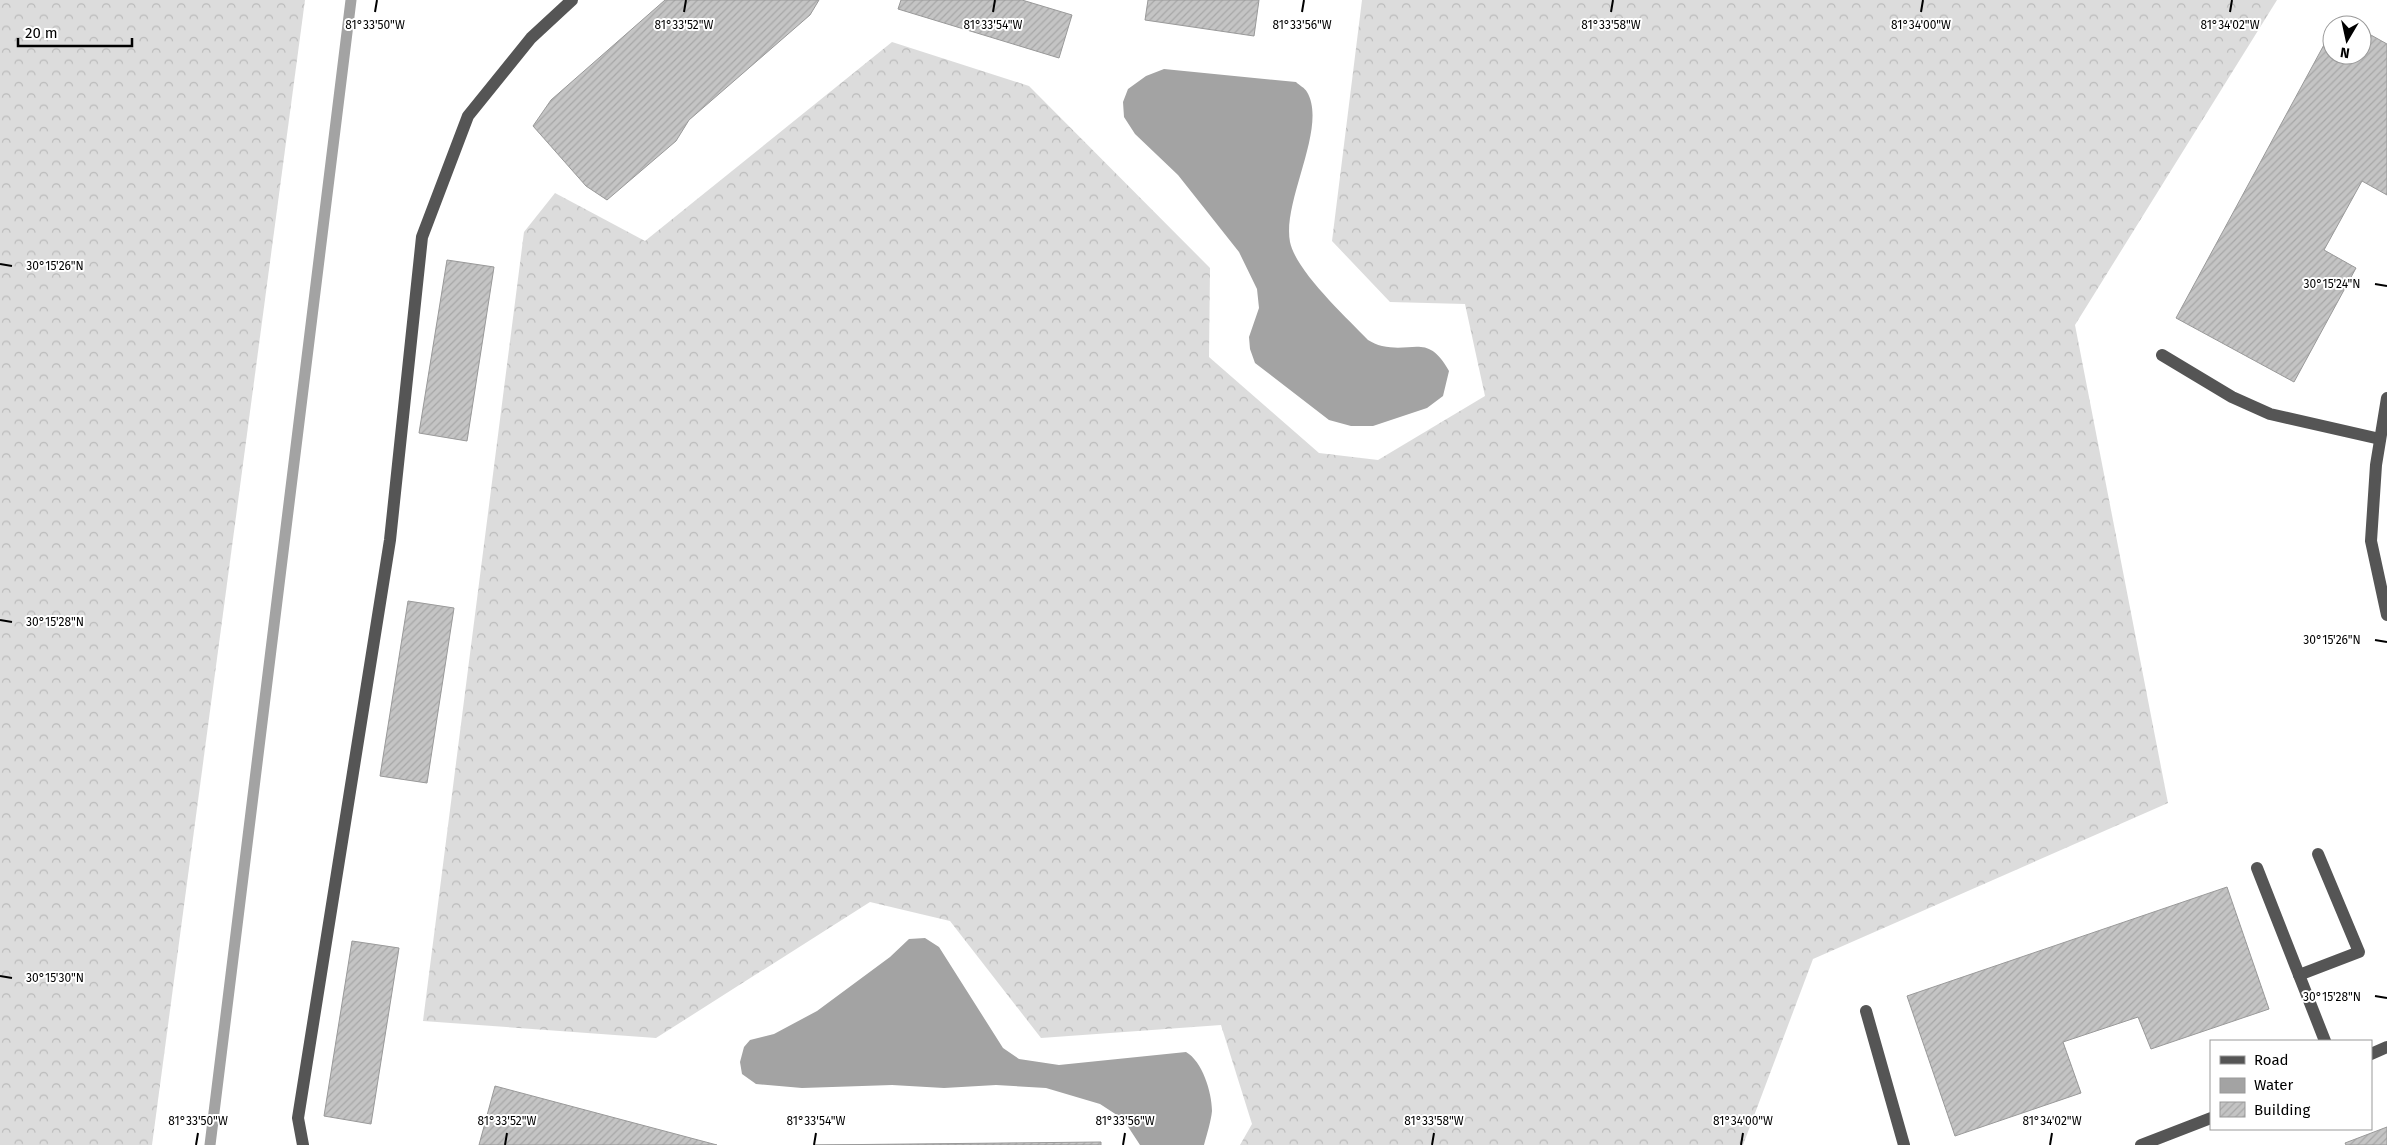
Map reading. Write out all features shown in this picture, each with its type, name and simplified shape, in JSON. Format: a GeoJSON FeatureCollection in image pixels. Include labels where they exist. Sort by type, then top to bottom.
{"type":"FeatureCollection","features":[{"type":"Feature","properties":{"kind":"lane"},"geometry":{"type":"LineString","coordinates":[[303,1145],[298,1118],[390,540],[422,237],[468,116],[531,38],[572,0]]}},
{"type":"Feature","properties":{"kind":"lane"},"geometry":{"type":"LineString","coordinates":[[2162,355],[2232,397],[2270,414],[2380,440]]}},
{"type":"Feature","properties":{"kind":"lane"},"geometry":{"type":"LineString","coordinates":[[2387,398],[2376,465],[2371,541],[2387,615]]}},
{"type":"Feature","properties":{"kind":"lane"},"geometry":{"type":"LineString","coordinates":[[2299,975],[2359,952],[2318,854]]}},
{"type":"Feature","properties":{"kind":"lane"},"geometry":{"type":"LineString","coordinates":[[2257,868],[2325,1040]]}},
{"type":"Feature","properties":{"kind":"lane"},"geometry":{"type":"LineString","coordinates":[[1866,1010],[1904,1145]]}},
{"type":"Feature","properties":{"kind":"lane"},"geometry":{"type":"LineString","coordinates":[[2372,1054],[2387,1047]]}},
{"type":"Feature","properties":{"kind":"lane"},"geometry":{"type":"LineString","coordinates":[[2141,1145],[2210,1118]]}},
{"type":"Feature","properties":{"kind":"green space"},"geometry":{"type":"Polygon","coordinates":[[[0,0],[305,0],[152,1145],[0,1145],[0,0]]]}},
{"type":"Feature","properties":{"kind":"green space"},"geometry":{"type":"Polygon","coordinates":[[[1362,0],[2277,0],[2075,325],[2168,803],[1813,959],[1743,1145],[1240,1145],[1252,1124],[1221,1025],[1041,1038],[950,921],[870,902],[656,1038],[423,1021],[524,232],[555,193],[645,241],[892,42],[1029,86],[1210,268],[1209,357],[1319,453],[1378,460],[1485,396],[1465,304],[1390,302],[1332,241],[1362,0]]]}},
{"type":"Feature","properties":{"kind":"water"},"geometry":{"type":"Polygon","coordinates":[[[1164,69],[1296,82],[1306,91],[1312,107],[1312,124],[1309,144],[1292,206],[1289,225],[1290,242],[1294,254],[1312,280],[1335,307],[1368,340],[1393,348],[1420,347],[1434,352],[1449,371],[1443,396],[1427,408],[1373,426],[1351,426],[1329,420],[1255,363],[1250,349],[1249,337],[1259,308],[1257,289],[1239,252],[1178,175],[1135,134],[1124,117],[1123,102],[1128,89],[1146,76],[1164,69]]]}},
{"type":"Feature","properties":{"kind":"water"},"geometry":{"type":"Polygon","coordinates":[[[925,938],[939,947],[1003,1048],[1019,1059],[1059,1065],[1186,1052],[1192,1056],[1205,1078],[1212,1103],[1210,1123],[1204,1145],[1140,1145],[1123,1119],[1100,1104],[1046,1088],[996,1085],[944,1088],[892,1085],[802,1088],[756,1084],[742,1074],[740,1062],[744,1047],[750,1040],[774,1034],[817,1011],[890,957],[909,939],[925,938]]]}},
{"type":"Feature","properties":{"kind":"building"},"geometry":{"type":"Polygon","coordinates":[[[665,0],[819,0],[810,15],[689,120],[676,141],[607,200],[586,186],[533,126],[551,100],[665,0]]]}},
{"type":"Feature","properties":{"kind":"building"},"geometry":{"type":"Polygon","coordinates":[[[901,0],[1022,0],[1072,15],[1059,58],[898,9],[901,0]]]}},
{"type":"Feature","properties":{"kind":"building"},"geometry":{"type":"Polygon","coordinates":[[[1148,0],[1259,0],[1254,36],[1145,20],[1148,0]]]}},
{"type":"Feature","properties":{"kind":"building"},"geometry":{"type":"Polygon","coordinates":[[[2372,36],[2387,44],[2387,195],[2362,181],[2324,250],[2356,268],[2294,382],[2176,318],[2322,48],[2322,65],[2372,65],[2372,36]]]}},
{"type":"Feature","properties":{"kind":"building"},"geometry":{"type":"Polygon","coordinates":[[[447,260],[494,267],[467,441],[419,433],[447,260]]]}},
{"type":"Feature","properties":{"kind":"building"},"geometry":{"type":"Polygon","coordinates":[[[408,601],[454,608],[427,783],[380,776],[408,601]]]}},
{"type":"Feature","properties":{"kind":"building"},"geometry":{"type":"Polygon","coordinates":[[[2227,887],[2269,1009],[2151,1049],[2138,1017],[2063,1042],[2081,1093],[1955,1136],[1907,996],[2227,887]]]}},
{"type":"Feature","properties":{"kind":"building"},"geometry":{"type":"Polygon","coordinates":[[[352,941],[399,948],[371,1124],[324,1116],[352,941]]]}},
{"type":"Feature","properties":{"kind":"building"},"geometry":{"type":"Polygon","coordinates":[[[495,1086],[717,1145],[479,1145],[495,1086]]]}},
{"type":"Feature","properties":{"kind":"building"},"geometry":{"type":"Polygon","coordinates":[[[2387,1127],[2387,1145],[2346,1145],[2345,1143],[2387,1127]]]}},
{"type":"Feature","properties":{"kind":"building"},"geometry":{"type":"Polygon","coordinates":[[[1101,1142],[1101,1145],[815,1145],[1101,1142]]]}},
{"type":"Feature","properties":{"kind":"waterway"},"geometry":{"type":"LineString","coordinates":[[210,1145],[351,0]]}}]}
